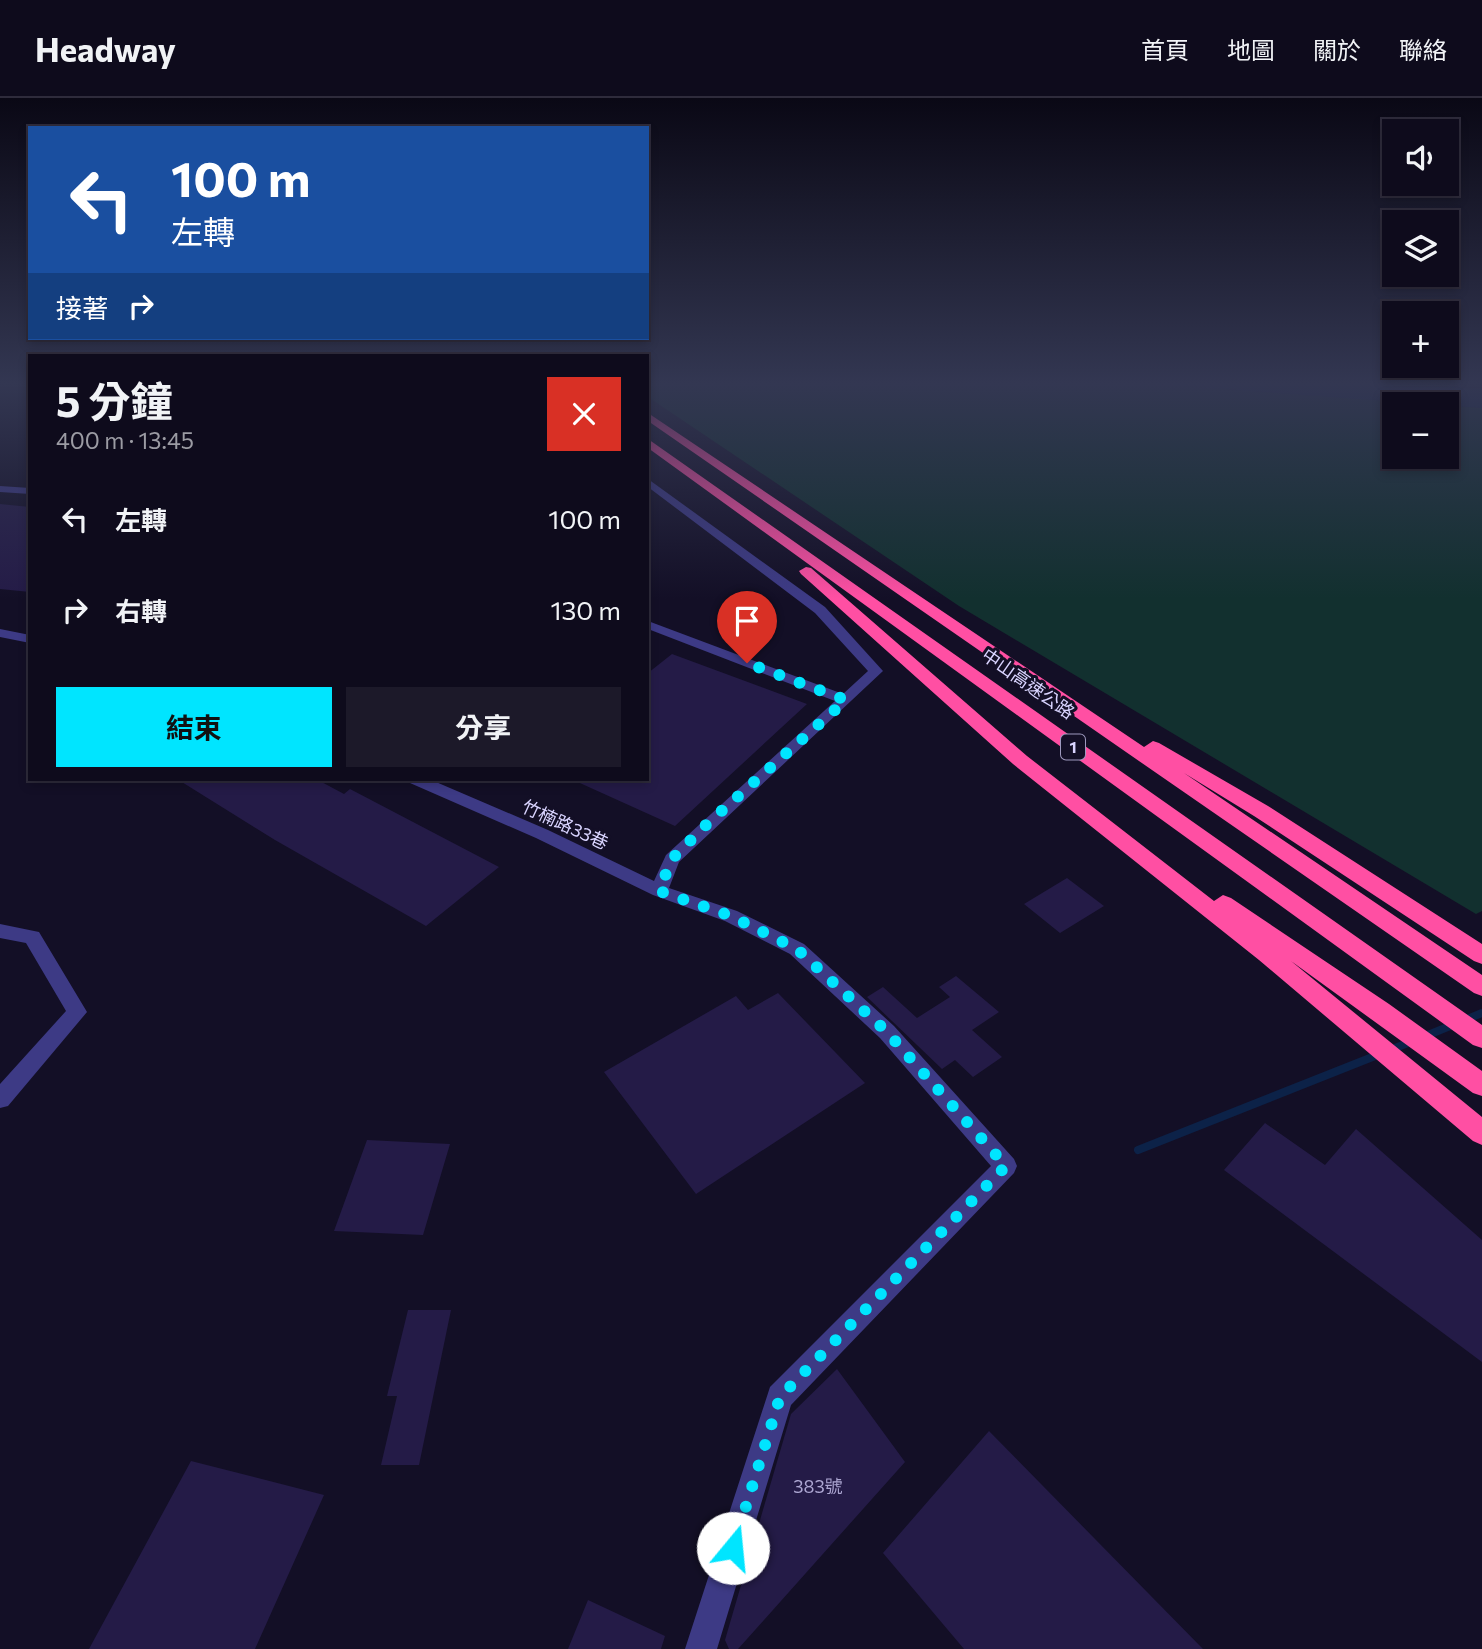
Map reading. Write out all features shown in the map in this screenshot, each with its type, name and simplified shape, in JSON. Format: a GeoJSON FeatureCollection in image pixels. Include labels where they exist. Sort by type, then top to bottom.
{"type":"FeatureCollection","features":[{"type":"Feature","properties":{"kind":"highway","name":"中山高速公路"},"geometry":{"type":"LineString","coordinates":[[664,454],[1479,1036]]}},
{"type":"Feature","properties":{"kind":"highway","name":"中山高速公路"},"geometry":{"type":"LineString","coordinates":[[704,454],[1482,987]]}},
{"type":"Feature","properties":{"kind":"highway"},"geometry":{"type":"LineString","coordinates":[[704,483],[1020,760],[1105,824],[1378,1045],[1482,1133]]}},
{"type":"Feature","properties":{"kind":"highway"},"geometry":{"type":"LineString","coordinates":[[980,645],[1261,811],[1482,955]]}},
{"type":"Feature","properties":{"kind":"highway"},"geometry":{"type":"LineString","coordinates":[[1105,824],[1403,1027],[1482,1085]]}},
{"type":"Feature","properties":{"kind":"street"},"geometry":{"type":"LineString","coordinates":[[649,483],[820,610],[876,671],[672,859],[659,891]]}},
{"type":"Feature","properties":{"kind":"street"},"geometry":{"type":"LineString","coordinates":[[0,489],[28,492]]}},
{"type":"Feature","properties":{"kind":"street"},"geometry":{"type":"LineString","coordinates":[[649,625],[846,700]]}},
{"type":"Feature","properties":{"kind":"street"},"geometry":{"type":"LineString","coordinates":[[0,633],[28,639]]}},
{"type":"Feature","properties":{"kind":"street","name":"竹楠路33巷"},"geometry":{"type":"LineString","coordinates":[[421,781],[542,834],[659,891],[731,916],[797,949],[887,1032],[1006,1166],[780,1397],[701,1649]]}},
{"type":"Feature","properties":{"kind":"street"},"geometry":{"type":"LineString","coordinates":[[0,931],[32,937],[77,1012],[0,1099]]}},
{"type":"Feature","properties":{"kind":"green space"},"geometry":{"type":"Polygon","coordinates":[[[733,454],[1382,454],[1382,469],[1459,469],[1459,454],[1482,454],[1482,911],[1476,914],[959,606],[733,454]]]}},
{"type":"Feature","properties":{"kind":"building"},"geometry":{"type":"Polygon","coordinates":[[[0,504],[28,507],[28,592],[0,589],[0,504]]]}},
{"type":"Feature","properties":{"kind":"building"},"geometry":{"type":"Polygon","coordinates":[[[672,654],[807,704],[675,826],[575,781],[649,781],[649,672],[672,654]]]}},
{"type":"Feature","properties":{"kind":"building"},"geometry":{"type":"Polygon","coordinates":[[[180,781],[320,781],[344,794],[350,789],[499,867],[426,926],[275,840],[180,781]]]}},
{"type":"Feature","properties":{"kind":"building"},"geometry":{"type":"Polygon","coordinates":[[[1067,878],[1104,906],[1060,933],[1024,904],[1067,878]]]}},
{"type":"Feature","properties":{"kind":"building"},"geometry":{"type":"Polygon","coordinates":[[[956,976],[999,1012],[972,1030],[1002,1057],[973,1077],[955,1060],[942,1069],[867,997],[883,987],[917,1018],[950,997],[939,987],[956,976]]]}},
{"type":"Feature","properties":{"kind":"building"},"geometry":{"type":"Polygon","coordinates":[[[778,993],[865,1083],[696,1194],[604,1072],[736,996],[748,1010],[778,993]]]}},
{"type":"Feature","properties":{"kind":"building"},"geometry":{"type":"Polygon","coordinates":[[[1265,1123],[1325,1165],[1356,1129],[1482,1240],[1482,1362],[1224,1170],[1265,1123]]]}},
{"type":"Feature","properties":{"kind":"building"},"geometry":{"type":"Polygon","coordinates":[[[367,1140],[450,1144],[423,1235],[334,1231],[367,1140]]]}},
{"type":"Feature","properties":{"kind":"building"},"geometry":{"type":"Polygon","coordinates":[[[408,1310],[451,1310],[419,1465],[381,1465],[397,1396],[387,1396],[408,1310]]]}},
{"type":"Feature","properties":{"kind":"building"},"geometry":{"type":"Polygon","coordinates":[[[837,1369],[905,1462],[738,1649],[729,1649],[725,1640],[791,1414],[837,1369]]]}},
{"type":"Feature","properties":{"kind":"building"},"geometry":{"type":"Polygon","coordinates":[[[989,1431],[1203,1649],[964,1649],[883,1553],[989,1431]]]}},
{"type":"Feature","properties":{"kind":"building"},"geometry":{"type":"Polygon","coordinates":[[[191,1461],[324,1495],[255,1649],[89,1649],[191,1461]]]}},
{"type":"Feature","properties":{"kind":"building"},"geometry":{"type":"Polygon","coordinates":[[[588,1600],[665,1636],[661,1649],[568,1649],[588,1600]]]}},
{"type":"Feature","properties":{"kind":"waterway"},"geometry":{"type":"LineString","coordinates":[[1465,1020],[1482,1013]]}},
{"type":"Feature","properties":{"kind":"waterway"},"geometry":{"type":"LineString","coordinates":[[1423,1037],[1455,1024]]}},
{"type":"Feature","properties":{"kind":"waterway"},"geometry":{"type":"LineString","coordinates":[[1390,1050],[1413,1041]]}},
{"type":"Feature","properties":{"kind":"waterway"},"geometry":{"type":"LineString","coordinates":[[1138,1150],[1380,1054]]}},
{"type":"Feature","properties":{"kind":"route"},"geometry":{"type":"LineString","coordinates":[[733,1548],[780,1397],[1006,1166],[887,1032],[797,949],[731,916],[659,891],[672,859],[707,824],[846,700],[747,663]]}}]}
